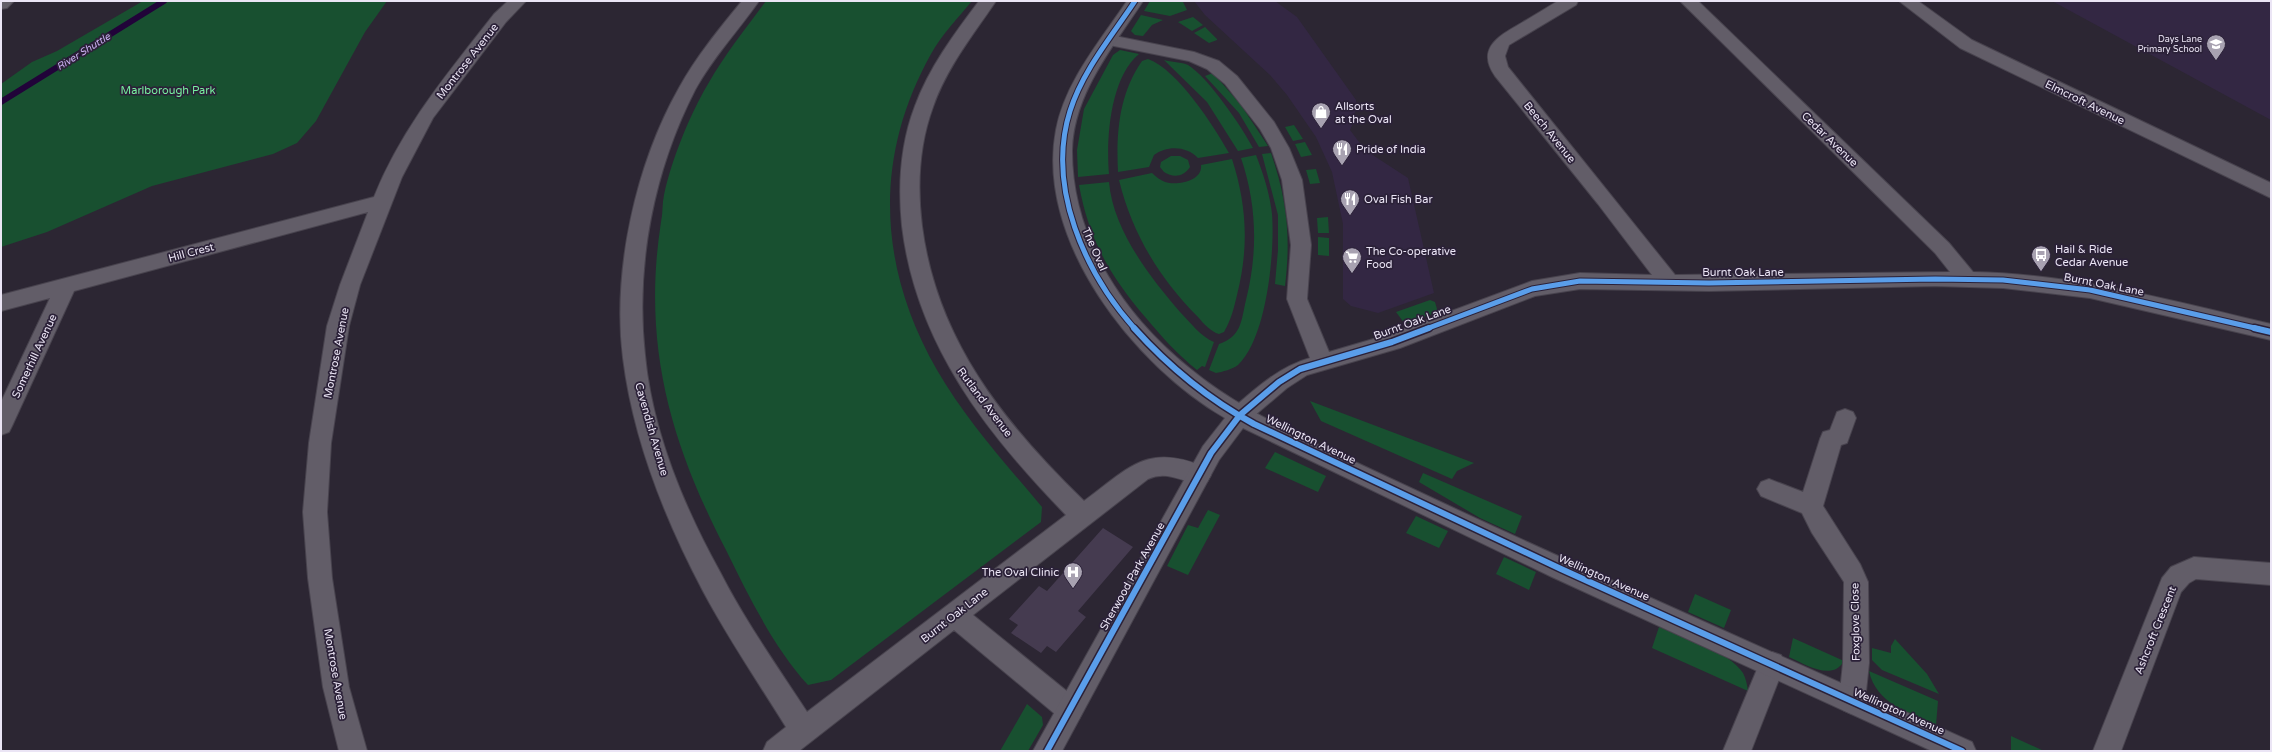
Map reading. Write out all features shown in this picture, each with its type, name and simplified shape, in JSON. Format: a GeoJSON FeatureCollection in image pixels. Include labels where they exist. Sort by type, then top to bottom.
{"type":"FeatureCollection","features":[{"type":"Feature","properties":{"kind":"street"},"geometry":{"type":"LineString","coordinates":[[1,4],[6,1]]}},
{"type":"Feature","properties":{"kind":"street","name":"Montrose Avenue"},"geometry":{"type":"LineString","coordinates":[[353,751],[336,687],[320,578],[315,512],[320,443],[338,326],[350,285],[392,177],[425,116],[500,18],[518,1]]}},
{"type":"Feature","properties":{"kind":"street","name":"Cavendish Avenue"},"geometry":{"type":"LineString","coordinates":[[751,1],[724,34],[696,74],[671,122],[656,157],[639,226],[632,307],[634,348],[639,391],[653,442],[663,474],[683,522],[719,595],[804,731]]}},
{"type":"Feature","properties":{"kind":"street","name":"Rutland Avenue"},"geometry":{"type":"LineString","coordinates":[[988,1],[946,59],[934,82],[918,124],[912,149],[909,188],[912,240],[924,292],[936,324],[960,371],[1002,427],[1058,491],[1083,516]]}},
{"type":"Feature","properties":{"kind":"street","name":"The Oval"},"geometry":{"type":"LineString","coordinates":[[1135,1],[1085,78],[1072,103],[1066,126],[1063,148],[1064,175],[1074,227],[1093,273],[1124,317],[1186,378],[1220,404],[1240,416]]}},
{"type":"Feature","properties":{"kind":"street","name":"Beech Avenue"},"geometry":{"type":"LineString","coordinates":[[1570,1],[1503,41],[1497,48],[1496,62],[1500,72],[1605,199],[1669,282]]}},
{"type":"Feature","properties":{"kind":"street","name":"Cedar Avenue"},"geometry":{"type":"LineString","coordinates":[[1688,1],[1936,243],[1967,279]]}},
{"type":"Feature","properties":{"kind":"street","name":"Elmcroft Avenue"},"geometry":{"type":"LineString","coordinates":[[1907,1],[1966,44],[2271,191]]}},
{"type":"Feature","properties":{"kind":"street"},"geometry":{"type":"LineString","coordinates":[[1110,40],[1194,57],[1213,65],[1231,80],[1268,126],[1280,148],[1292,180],[1301,245],[1297,299],[1303,318],[1322,361]]}},
{"type":"Feature","properties":{"kind":"street","name":"Hill Crest"},"geometry":{"type":"LineString","coordinates":[[1,303],[382,202]]}},
{"type":"Feature","properties":{"kind":"street","name":"Burnt Oak Lane"},"geometry":{"type":"LineString","coordinates":[[1240,416],[1289,375],[1300,369],[1322,361],[1392,342],[1502,299],[1552,284],[1604,280],[1669,282],[1835,282],[1967,279],[2068,286],[2271,332]]}},
{"type":"Feature","properties":{"kind":"street","name":"Somerhill Avenue"},"geometry":{"type":"LineString","coordinates":[[1,426],[66,286]]}},
{"type":"Feature","properties":{"kind":"street","name":"Sherwood Park Avenue"},"geometry":{"type":"LineString","coordinates":[[1047,751],[1198,475],[1211,453],[1240,416]]}},
{"type":"Feature","properties":{"kind":"street","name":"Wellington Avenue"},"geometry":{"type":"LineString","coordinates":[[1240,416],[1465,524],[1962,751]]}},
{"type":"Feature","properties":{"kind":"street"},"geometry":{"type":"LineString","coordinates":[[1769,489],[1811,506],[1831,439],[1840,436],[1845,418]]}},
{"type":"Feature","properties":{"kind":"street","name":"Burnt Oak Lane"},"geometry":{"type":"LineString","coordinates":[[777,751],[1147,468],[1177,466],[1198,475]]}},
{"type":"Feature","properties":{"kind":"street","name":"Foxglove Close"},"geometry":{"type":"LineString","coordinates":[[1811,506],[1815,518],[1852,571],[1856,582],[1856,663],[1852,701]]}},
{"type":"Feature","properties":{"kind":"street","name":"Ashcroft Crescent"},"geometry":{"type":"LineString","coordinates":[[2107,751],[2171,586],[2180,575],[2194,568],[2271,574]]}},
{"type":"Feature","properties":{"kind":"street"},"geometry":{"type":"LineString","coordinates":[[954,615],[1070,710]]}},
{"type":"Feature","properties":{"kind":"street"},"geometry":{"type":"LineString","coordinates":[[1737,751],[1772,664]]}},
{"type":"Feature","properties":{"kind":"shaded area"},"geometry":{"type":"Polygon","coordinates":[[[1194,1],[1275,1],[1297,17],[1356,100],[1357,109],[1353,116],[1355,119],[1350,130],[1365,150],[1408,178],[1434,293],[1378,313],[1351,306],[1343,299],[1343,224],[1332,172],[1316,137],[1287,95],[1270,75],[1205,15],[1194,1]]]}},
{"type":"Feature","properties":{"kind":"shaded area","name":"Days Lane Primary School"},"geometry":{"type":"Polygon","coordinates":[[[2052,1],[2271,1],[2271,120],[2052,1]]]}},
{"type":"Feature","properties":{"kind":"green space","name":"Marlborough Park"},"geometry":{"type":"Polygon","coordinates":[[[143,1],[387,1],[365,32],[316,121],[297,143],[273,154],[152,186],[47,232],[1,247],[1,84],[32,62],[57,51],[143,1]]]}},
{"type":"Feature","properties":{"kind":"green space"},"geometry":{"type":"Polygon","coordinates":[[[766,1],[972,1],[945,33],[931,54],[912,93],[899,133],[892,173],[890,212],[894,252],[903,292],[917,331],[937,370],[973,424],[1042,507],[1041,522],[831,680],[808,685],[784,655],[762,620],[706,510],[676,431],[665,391],[658,351],[655,310],[656,267],[663,198],[676,153],[701,96],[708,84],[766,1]]]}},
{"type":"Feature","properties":{"kind":"green space"},"geometry":{"type":"Polygon","coordinates":[[[1150,1],[1183,2],[1187,10],[1170,16],[1144,11],[1150,1]]]}},
{"type":"Feature","properties":{"kind":"green space"},"geometry":{"type":"Polygon","coordinates":[[[1141,15],[1163,20],[1152,25],[1143,36],[1135,35],[1131,31],[1141,15]]]}},
{"type":"Feature","properties":{"kind":"green space"},"geometry":{"type":"Polygon","coordinates":[[[1193,17],[1203,25],[1192,31],[1178,22],[1193,17]]]}},
{"type":"Feature","properties":{"kind":"green space"},"geometry":{"type":"Polygon","coordinates":[[[1205,27],[1217,40],[1209,43],[1194,33],[1205,27]]]}},
{"type":"Feature","properties":{"kind":"green space"},"geometry":{"type":"Polygon","coordinates":[[[1120,50],[1139,54],[1129,65],[1116,93],[1112,110],[1108,144],[1109,174],[1078,177],[1077,150],[1084,109],[1113,55],[1120,50]]]}},
{"type":"Feature","properties":{"kind":"green space"},"geometry":{"type":"Polygon","coordinates":[[[1148,59],[1171,74],[1183,86],[1214,128],[1229,153],[1198,158],[1183,149],[1171,148],[1154,155],[1149,167],[1118,172],[1119,128],[1124,100],[1134,74],[1142,61],[1148,59]]]}},
{"type":"Feature","properties":{"kind":"green space"},"geometry":{"type":"Polygon","coordinates":[[[1164,60],[1186,64],[1196,71],[1224,103],[1253,148],[1238,151],[1207,102],[1164,60]]]}},
{"type":"Feature","properties":{"kind":"green space"},"geometry":{"type":"Polygon","coordinates":[[[1213,73],[1241,105],[1268,146],[1259,147],[1239,113],[1205,76],[1213,73]]]}},
{"type":"Feature","properties":{"kind":"green space"},"geometry":{"type":"Polygon","coordinates":[[[1294,125],[1303,139],[1293,141],[1285,127],[1294,125]]]}},
{"type":"Feature","properties":{"kind":"green space"},"geometry":{"type":"Polygon","coordinates":[[[1305,142],[1312,155],[1301,157],[1295,144],[1305,142]]]}},
{"type":"Feature","properties":{"kind":"green space"},"geometry":{"type":"Polygon","coordinates":[[[1271,153],[1281,187],[1286,218],[1288,251],[1285,286],[1275,284],[1278,250],[1278,215],[1262,154],[1271,153]]]}},
{"type":"Feature","properties":{"kind":"green space"},"geometry":{"type":"Polygon","coordinates":[[[1256,155],[1266,184],[1272,214],[1272,249],[1267,293],[1256,335],[1248,352],[1238,365],[1216,373],[1209,370],[1219,344],[1232,337],[1239,327],[1250,282],[1254,246],[1253,211],[1241,158],[1256,155]]]}},
{"type":"Feature","properties":{"kind":"green space"},"geometry":{"type":"Polygon","coordinates":[[[1171,156],[1180,156],[1188,160],[1190,167],[1185,173],[1175,176],[1164,172],[1160,167],[1161,162],[1171,156]]]}},
{"type":"Feature","properties":{"kind":"green space"},"geometry":{"type":"Polygon","coordinates":[[[1232,159],[1241,193],[1245,227],[1245,243],[1241,278],[1232,314],[1224,332],[1219,334],[1202,322],[1171,287],[1159,270],[1139,236],[1131,218],[1119,180],[1152,173],[1165,182],[1182,183],[1198,175],[1201,170],[1201,165],[1232,159]]]}},
{"type":"Feature","properties":{"kind":"green space"},"geometry":{"type":"Polygon","coordinates":[[[1316,169],[1320,183],[1310,184],[1306,170],[1316,169]]]}},
{"type":"Feature","properties":{"kind":"green space"},"geometry":{"type":"Polygon","coordinates":[[[1109,182],[1112,200],[1125,235],[1145,268],[1180,312],[1200,333],[1214,342],[1205,367],[1202,366],[1197,370],[1183,358],[1152,325],[1122,287],[1103,256],[1089,223],[1083,205],[1079,185],[1109,182]]]}},
{"type":"Feature","properties":{"kind":"green space"},"geometry":{"type":"Polygon","coordinates":[[[1328,217],[1329,233],[1318,233],[1317,218],[1328,217]]]}},
{"type":"Feature","properties":{"kind":"green space"},"geometry":{"type":"Polygon","coordinates":[[[1318,237],[1329,238],[1329,256],[1318,255],[1318,237]]]}},
{"type":"Feature","properties":{"kind":"green space"},"geometry":{"type":"Polygon","coordinates":[[[1430,300],[1435,302],[1437,309],[1435,313],[1405,324],[1396,312],[1430,300]]]}},
{"type":"Feature","properties":{"kind":"green space"},"geometry":{"type":"Polygon","coordinates":[[[1310,401],[1474,463],[1457,471],[1452,479],[1321,421],[1310,401]]]}},
{"type":"Feature","properties":{"kind":"green space"},"geometry":{"type":"Polygon","coordinates":[[[1275,452],[1326,476],[1318,492],[1265,468],[1275,452]]]}},
{"type":"Feature","properties":{"kind":"green space"},"geometry":{"type":"Polygon","coordinates":[[[1423,473],[1522,516],[1515,534],[1480,518],[1419,482],[1423,473]]]}},
{"type":"Feature","properties":{"kind":"green space"},"geometry":{"type":"Polygon","coordinates":[[[1208,510],[1220,515],[1188,575],[1167,566],[1188,525],[1198,528],[1208,510]]]}},
{"type":"Feature","properties":{"kind":"green space"},"geometry":{"type":"Polygon","coordinates":[[[1416,516],[1448,531],[1439,548],[1406,533],[1416,516]]]}},
{"type":"Feature","properties":{"kind":"green space"},"geometry":{"type":"Polygon","coordinates":[[[1504,557],[1536,572],[1529,590],[1496,574],[1504,557]]]}},
{"type":"Feature","properties":{"kind":"green space"},"geometry":{"type":"Polygon","coordinates":[[[1695,594],[1731,610],[1724,628],[1688,612],[1695,594]]]}},
{"type":"Feature","properties":{"kind":"green space"},"geometry":{"type":"Polygon","coordinates":[[[1659,627],[1705,646],[1728,658],[1737,665],[1743,673],[1748,691],[1652,648],[1659,627]]]}},
{"type":"Feature","properties":{"kind":"green space"},"geometry":{"type":"Polygon","coordinates":[[[1793,638],[1844,661],[1839,667],[1826,671],[1818,670],[1803,664],[1789,657],[1793,638]]]}},
{"type":"Feature","properties":{"kind":"green space"},"geometry":{"type":"Polygon","coordinates":[[[1895,639],[1927,674],[1939,694],[1882,670],[1872,660],[1872,648],[1891,653],[1891,646],[1895,639]]]}},
{"type":"Feature","properties":{"kind":"green space"},"geometry":{"type":"Polygon","coordinates":[[[1869,671],[1938,701],[1936,725],[1895,706],[1886,699],[1879,692],[1869,671]]]}},
{"type":"Feature","properties":{"kind":"green space"},"geometry":{"type":"Polygon","coordinates":[[[1027,704],[1042,717],[1043,725],[1028,751],[1000,751],[1027,704]]]}},
{"type":"Feature","properties":{"kind":"green space"},"geometry":{"type":"Polygon","coordinates":[[[2011,736],[2044,751],[2011,751],[2011,736]]]}},
{"type":"Feature","properties":{"kind":"building","name":"The Oval Clinic"},"geometry":{"type":"Polygon","coordinates":[[[1103,528],[1133,547],[1078,611],[1086,617],[1056,652],[1047,646],[1041,653],[1011,633],[1018,625],[1009,619],[1039,586],[1047,591],[1103,528]]]}},
{"type":"Feature","properties":{"kind":"waterway","name":"River Shuttle"},"geometry":{"type":"LineString","coordinates":[[1,102],[164,1]]}},
{"type":"Feature","properties":{"kind":"cycle path"},"geometry":{"type":"LineString","coordinates":[[1135,1],[1088,72],[1070,110],[1065,131],[1063,152],[1066,190],[1074,225],[1087,258],[1105,290],[1126,319],[1178,372],[1218,403],[1266,430],[1561,569],[1962,751]]}},
{"type":"Feature","properties":{"kind":"cycle path"},"geometry":{"type":"LineString","coordinates":[[1047,751],[1211,453],[1240,415],[1279,382],[1300,369],[1392,342],[1532,289],[1580,281],[1709,283],[1935,279],[2003,280],[2090,290],[2271,332]]}},
{"type":"Feature","properties":{"kind":"place","name":"Days Lane Primary School"},"geometry":{"type":"Point","coordinates":[2216,61]}},
{"type":"Feature","properties":{"kind":"place","name":"Allsorts at the Oval"},"geometry":{"type":"Point","coordinates":[1321,129]}},
{"type":"Feature","properties":{"kind":"place","name":"Pride of India"},"geometry":{"type":"Point","coordinates":[1342,166]}},
{"type":"Feature","properties":{"kind":"place","name":"Oval Fish Bar"},"geometry":{"type":"Point","coordinates":[1350,216]}},
{"type":"Feature","properties":{"kind":"place","name":"Hail & Ride Cedar Avenue"},"geometry":{"type":"Point","coordinates":[2041,272]}},
{"type":"Feature","properties":{"kind":"place","name":"The Co-operative Food"},"geometry":{"type":"Point","coordinates":[1352,274]}},
{"type":"Feature","properties":{"kind":"place","name":"The Oval Clinic"},"geometry":{"type":"Point","coordinates":[1073,589]}}]}
